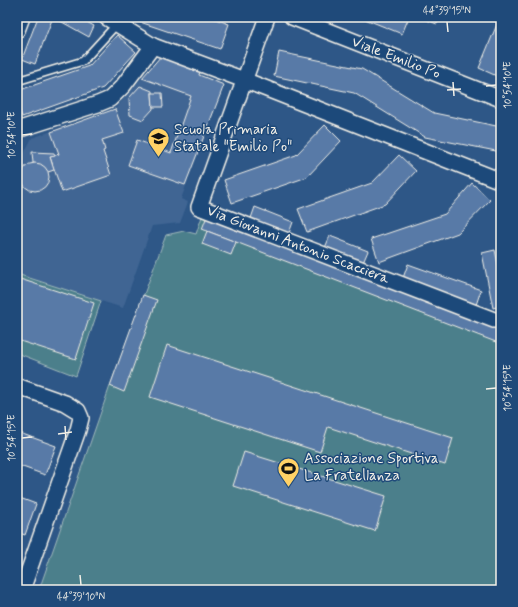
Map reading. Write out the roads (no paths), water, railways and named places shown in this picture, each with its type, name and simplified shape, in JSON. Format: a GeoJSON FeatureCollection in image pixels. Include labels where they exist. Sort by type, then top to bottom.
{"type":"FeatureCollection","features":[{"type":"Feature","properties":{"kind":"street"},"geometry":{"type":"LineString","coordinates":[[17,30],[22,17]]}},
{"type":"Feature","properties":{"kind":"street","name":"Via Giovanni Antonio Scacciera"},"geometry":{"type":"LineString","coordinates":[[267,17],[199,207],[494,320],[501,320]]}},
{"type":"Feature","properties":{"kind":"street","name":"Viale Emilio Po"},"geometry":{"type":"LineString","coordinates":[[292,17],[501,99]]}},
{"type":"Feature","properties":{"kind":"street"},"geometry":{"type":"LineString","coordinates":[[111,20],[153,46],[244,80],[501,181]]}},
{"type":"Feature","properties":{"kind":"street"},"geometry":{"type":"LineString","coordinates":[[17,130],[98,104],[110,98],[123,86],[153,46]]}},
{"type":"Feature","properties":{"kind":"street"},"geometry":{"type":"LineString","coordinates":[[17,386],[65,403],[78,411],[81,418],[22,590]]}},
{"type":"Feature","properties":{"kind":"lane"},"geometry":{"type":"LineString","coordinates":[[17,81],[83,61],[111,20]]}},
{"type":"Feature","properties":{"kind":"place","name":"Scuola Primaria Statale \"Emilio Po\""},"geometry":{"type":"Point","coordinates":[158,158]}},
{"type":"Feature","properties":{"kind":"place","name":"Associazione Sportiva La Fratellanza"},"geometry":{"type":"Point","coordinates":[288,488]}}]}
